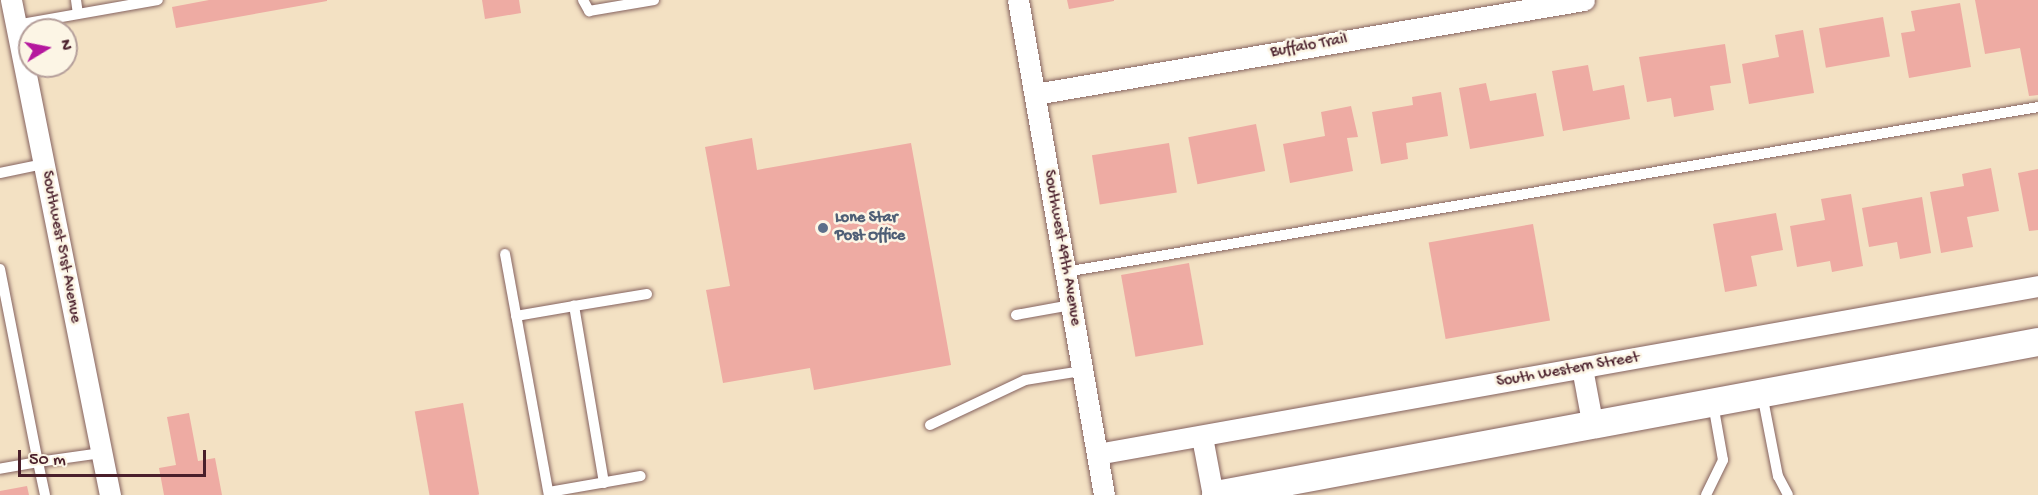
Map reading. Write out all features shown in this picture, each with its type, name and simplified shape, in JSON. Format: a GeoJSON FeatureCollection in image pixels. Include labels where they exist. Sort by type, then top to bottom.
{"type":"FeatureCollection","features":[{"type":"Feature","properties":{"kind":"main road"},"geometry":{"type":"LineString","coordinates":[[1214,495],[1272,490],[2038,342]]}},
{"type":"Feature","properties":{"kind":"street","name":"Southwest 51st Avenue"},"geometry":{"type":"LineString","coordinates":[[11,0],[110,495]]}},
{"type":"Feature","properties":{"kind":"street","name":"Southwest 49th Avenue"},"geometry":{"type":"LineString","coordinates":[[1018,0],[1104,495]]}},
{"type":"Feature","properties":{"kind":"street","name":"Buffalo Trail"},"geometry":{"type":"LineString","coordinates":[[1035,94],[1584,0]]}},
{"type":"Feature","properties":{"kind":"street","name":"South Western Street"},"geometry":{"type":"LineString","coordinates":[[1097,454],[2038,286]]}},
{"type":"Feature","properties":{"kind":"street"},"geometry":{"type":"LineString","coordinates":[[1582,368],[1593,427]]}},
{"type":"Feature","properties":{"kind":"street"},"geometry":{"type":"LineString","coordinates":[[1202,437],[1214,495]]}},
{"type":"Feature","properties":{"kind":"lane"},"geometry":{"type":"LineString","coordinates":[[76,0],[78,14]]}},
{"type":"Feature","properties":{"kind":"lane"},"geometry":{"type":"LineString","coordinates":[[16,25],[158,0]]}},
{"type":"Feature","properties":{"kind":"lane"},"geometry":{"type":"LineString","coordinates":[[586,4],[654,0]]}},
{"type":"Feature","properties":{"kind":"lane"},"geometry":{"type":"LineString","coordinates":[[1065,272],[2038,107]]}},
{"type":"Feature","properties":{"kind":"lane"},"geometry":{"type":"LineString","coordinates":[[0,172],[44,164]]}},
{"type":"Feature","properties":{"kind":"lane"},"geometry":{"type":"LineString","coordinates":[[505,254],[549,494],[641,476]]}},
{"type":"Feature","properties":{"kind":"lane"},"geometry":{"type":"LineString","coordinates":[[0,268],[45,495]]}},
{"type":"Feature","properties":{"kind":"lane"},"geometry":{"type":"LineString","coordinates":[[516,316],[647,294]]}},
{"type":"Feature","properties":{"kind":"lane"},"geometry":{"type":"LineString","coordinates":[[1016,315],[1071,305]]}},
{"type":"Feature","properties":{"kind":"lane"},"geometry":{"type":"LineString","coordinates":[[574,306],[604,483]]}},
{"type":"Feature","properties":{"kind":"lane"},"geometry":{"type":"LineString","coordinates":[[930,425],[1025,380],[1082,371]]}},
{"type":"Feature","properties":{"kind":"lane"},"geometry":{"type":"LineString","coordinates":[[1762,394],[1778,477],[1788,495]]}},
{"type":"Feature","properties":{"kind":"lane"},"geometry":{"type":"LineString","coordinates":[[1707,495],[1723,460],[1713,404]]}},
{"type":"Feature","properties":{"kind":"lane"},"geometry":{"type":"LineString","coordinates":[[0,469],[101,453]]}},
{"type":"Feature","properties":{"kind":"building"},"geometry":{"type":"Polygon","coordinates":[[[209,0],[327,1],[176,28],[172,7],[209,0]]]}},
{"type":"Feature","properties":{"kind":"building"},"geometry":{"type":"Polygon","coordinates":[[[482,0],[519,0],[521,13],[485,19],[482,0]]]}},
{"type":"Feature","properties":{"kind":"building"},"geometry":{"type":"Polygon","coordinates":[[[1067,0],[1114,0],[1114,1],[1069,9],[1067,0]]]}},
{"type":"Feature","properties":{"kind":"building"},"geometry":{"type":"Polygon","coordinates":[[[1975,0],[2038,0],[2038,95],[2029,96],[2020,48],[1985,54],[1975,0]]]}},
{"type":"Feature","properties":{"kind":"building"},"geometry":{"type":"Polygon","coordinates":[[[1960,3],[1971,67],[1909,78],[1901,33],[1915,31],[1911,11],[1960,3]]]}},
{"type":"Feature","properties":{"kind":"building"},"geometry":{"type":"Polygon","coordinates":[[[1883,17],[1890,56],[1826,68],[1819,28],[1883,17]]]}},
{"type":"Feature","properties":{"kind":"building"},"geometry":{"type":"Polygon","coordinates":[[[1803,30],[1814,93],[1749,104],[1742,64],[1779,57],[1775,35],[1803,30]]]}},
{"type":"Feature","properties":{"kind":"building"},"geometry":{"type":"Polygon","coordinates":[[[1725,44],[1731,83],[1710,86],[1714,110],[1674,117],[1671,98],[1647,102],[1639,57],[1725,44]]]}},
{"type":"Feature","properties":{"kind":"building"},"geometry":{"type":"Polygon","coordinates":[[[1588,65],[1593,91],[1624,85],[1630,119],[1563,131],[1552,71],[1588,65]]]}},
{"type":"Feature","properties":{"kind":"building"},"geometry":{"type":"Polygon","coordinates":[[[1486,83],[1490,101],[1536,93],[1544,136],[1470,149],[1459,88],[1486,83]]]}},
{"type":"Feature","properties":{"kind":"building"},"geometry":{"type":"Polygon","coordinates":[[[1441,92],[1448,136],[1406,143],[1408,159],[1381,164],[1372,112],[1413,105],[1412,97],[1441,92]]]}},
{"type":"Feature","properties":{"kind":"building"},"geometry":{"type":"Polygon","coordinates":[[[1351,106],[1358,137],[1347,138],[1353,171],[1290,183],[1283,144],[1325,136],[1321,112],[1351,106]]]}},
{"type":"Feature","properties":{"kind":"building"},"geometry":{"type":"Polygon","coordinates":[[[1256,124],[1265,171],[1197,184],[1188,137],[1256,124]]]}},
{"type":"Feature","properties":{"kind":"building","name":"Lone Star Post Office"},"geometry":{"type":"Polygon","coordinates":[[[752,138],[757,170],[911,143],[951,365],[814,390],[810,368],[723,383],[706,290],[730,286],[705,147],[752,138]]]}},
{"type":"Feature","properties":{"kind":"building"},"geometry":{"type":"Polygon","coordinates":[[[1169,143],[1177,192],[1100,205],[1092,155],[1169,143]]]}},
{"type":"Feature","properties":{"kind":"building"},"geometry":{"type":"Polygon","coordinates":[[[1991,168],[1999,211],[1967,217],[1973,247],[1941,253],[1930,192],[1964,186],[1962,174],[1991,168]]]}},
{"type":"Feature","properties":{"kind":"building"},"geometry":{"type":"Polygon","coordinates":[[[2038,169],[2038,230],[2029,231],[2018,173],[2038,169]]]}},
{"type":"Feature","properties":{"kind":"building"},"geometry":{"type":"Polygon","coordinates":[[[1851,194],[1863,266],[1832,272],[1830,261],[1797,267],[1790,226],[1825,220],[1821,199],[1851,194]]]}},
{"type":"Feature","properties":{"kind":"building"},"geometry":{"type":"Polygon","coordinates":[[[1922,197],[1931,253],[1900,259],[1897,242],[1869,247],[1862,208],[1922,197]]]}},
{"type":"Feature","properties":{"kind":"building"},"geometry":{"type":"Polygon","coordinates":[[[1776,213],[1783,250],[1751,256],[1757,286],[1725,292],[1713,224],[1776,213]]]}},
{"type":"Feature","properties":{"kind":"building"},"geometry":{"type":"Polygon","coordinates":[[[1533,224],[1550,321],[1446,339],[1429,242],[1533,224]]]}},
{"type":"Feature","properties":{"kind":"building"},"geometry":{"type":"Polygon","coordinates":[[[1189,263],[1203,345],[1135,357],[1121,275],[1189,263]]]}},
{"type":"Feature","properties":{"kind":"building"},"geometry":{"type":"Polygon","coordinates":[[[463,403],[479,495],[429,495],[415,412],[463,403]]]}},
{"type":"Feature","properties":{"kind":"building"},"geometry":{"type":"Polygon","coordinates":[[[189,413],[198,461],[215,458],[222,495],[164,495],[159,468],[176,465],[167,417],[189,413]]]}},
{"type":"Feature","properties":{"kind":"building"},"geometry":{"type":"Polygon","coordinates":[[[27,486],[29,495],[0,495],[0,491],[27,486]]]}},
{"type":"Feature","properties":{"kind":"place","name":"Lone Star Post Office"},"geometry":{"type":"Point","coordinates":[823,228]}}]}
